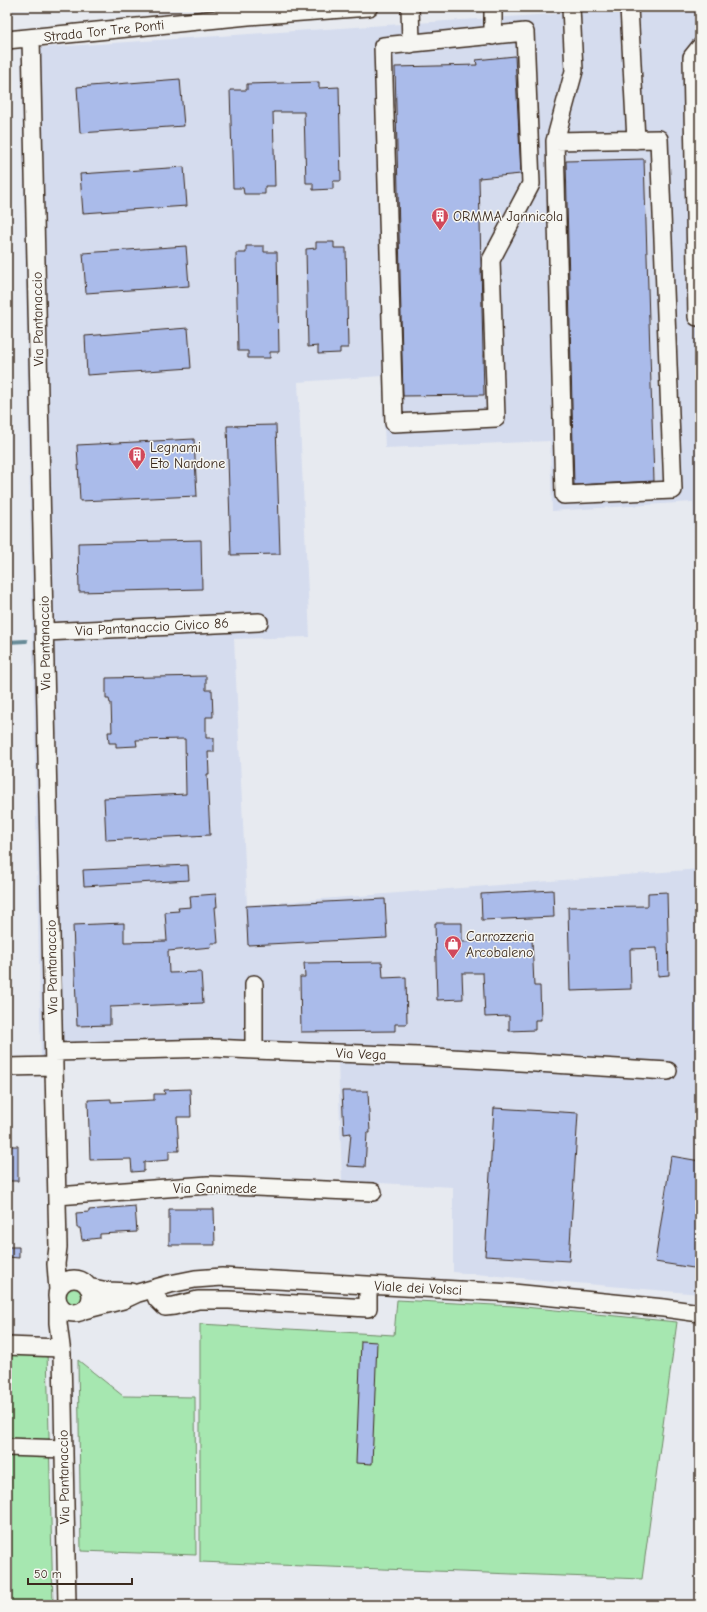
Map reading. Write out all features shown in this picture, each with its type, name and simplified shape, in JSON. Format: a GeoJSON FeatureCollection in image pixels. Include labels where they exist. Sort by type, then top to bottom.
{"type":"FeatureCollection","features":[{"type":"Feature","properties":{"kind":"street","name":"Strada Tor Tre Ponti"},"geometry":{"type":"LineString","coordinates":[[7,40],[240,17],[369,7]]}},
{"type":"Feature","properties":{"kind":"street"},"geometry":{"type":"LineString","coordinates":[[410,7],[411,44]]}},
{"type":"Feature","properties":{"kind":"street"},"geometry":{"type":"LineString","coordinates":[[493,7],[493,36]]}},
{"type":"Feature","properties":{"kind":"street"},"geometry":{"type":"LineString","coordinates":[[555,141],[658,139],[673,490],[564,495],[555,141],[574,71],[571,7]]}},
{"type":"Feature","properties":{"kind":"street"},"geometry":{"type":"LineString","coordinates":[[629,7],[636,140]]}},
{"type":"Feature","properties":{"kind":"street"},"geometry":{"type":"LineString","coordinates":[[525,32],[531,184],[491,260],[496,418],[394,423],[383,46],[493,36],[525,32]]}},
{"type":"Feature","properties":{"kind":"street","name":"Via Pantanaccio"},"geometry":{"type":"LineString","coordinates":[[31,38],[57,1196],[58,1247],[56,1264],[58,1323],[61,1348],[67,1605]]}},
{"type":"Feature","properties":{"kind":"street"},"geometry":{"type":"LineString","coordinates":[[700,47],[692,57],[697,316],[700,316]]}},
{"type":"Feature","properties":{"kind":"street","name":"Via Pantanaccio Civico 86"},"geometry":{"type":"LineString","coordinates":[[45,632],[259,622]]}},
{"type":"Feature","properties":{"kind":"street"},"geometry":{"type":"LineString","coordinates":[[254,984],[254,1050]]}},
{"type":"Feature","properties":{"kind":"street","name":"Via Vega"},"geometry":{"type":"LineString","coordinates":[[7,1067],[54,1059],[213,1048],[418,1056],[668,1071]]}},
{"type":"Feature","properties":{"kind":"street","name":"Via Ganimede"},"geometry":{"type":"LineString","coordinates":[[57,1196],[208,1185],[373,1192]]}},
{"type":"Feature","properties":{"kind":"street","name":"Via Pantanaccio"},"geometry":{"type":"LineString","coordinates":[[58,1247],[65,1262],[82,1283]]}},
{"type":"Feature","properties":{"kind":"street","name":"Viale dei Volsci"},"geometry":{"type":"LineString","coordinates":[[79,1312],[123,1300],[145,1291],[195,1279],[222,1277],[513,1293],[700,1313]]}},
{"type":"Feature","properties":{"kind":"street"},"geometry":{"type":"LineString","coordinates":[[66,1281],[82,1283],[90,1291],[90,1302],[79,1312],[64,1311],[58,1297],[66,1281]]}},
{"type":"Feature","properties":{"kind":"street","name":"Viale dei Volsci"},"geometry":{"type":"LineString","coordinates":[[82,1283],[108,1291],[145,1291]]}},
{"type":"Feature","properties":{"kind":"street"},"geometry":{"type":"LineString","coordinates":[[145,1291],[157,1299],[165,1307],[198,1300],[229,1300],[368,1308],[368,1286]]}},
{"type":"Feature","properties":{"kind":"street","name":"Via Pantanaccio"},"geometry":{"type":"LineString","coordinates":[[61,1348],[79,1312]]}},
{"type":"Feature","properties":{"kind":"street"},"geometry":{"type":"LineString","coordinates":[[7,1346],[61,1348]]}},
{"type":"Feature","properties":{"kind":"street"},"geometry":{"type":"LineString","coordinates":[[7,1448],[64,1449]]}},
{"type":"Feature","properties":{"kind":"shaded area"},"geometry":{"type":"Polygon","coordinates":[[[661,7],[700,7],[700,610],[696,610],[693,502],[552,511],[550,441],[385,448],[382,376],[298,382],[310,637],[234,639],[247,905],[700,869],[700,1294],[453,1272],[453,1187],[342,1181],[338,1061],[213,1054],[41,1060],[21,49],[661,7]]]}},
{"type":"Feature","properties":{"kind":"green space"},"geometry":{"type":"Polygon","coordinates":[[[69,1287],[77,1287],[83,1293],[83,1301],[77,1307],[69,1307],[63,1301],[63,1293],[69,1287]]]}},
{"type":"Feature","properties":{"kind":"green space"},"geometry":{"type":"Polygon","coordinates":[[[397,1300],[514,1306],[677,1322],[642,1579],[200,1562],[200,1324],[394,1335],[397,1300]]]}},
{"type":"Feature","properties":{"kind":"green space"},"geometry":{"type":"Polygon","coordinates":[[[7,1349],[47,1350],[53,1605],[7,1605],[7,1349]]]}},
{"type":"Feature","properties":{"kind":"green space"},"geometry":{"type":"Polygon","coordinates":[[[78,1360],[123,1396],[195,1397],[196,1555],[81,1551],[78,1360]]]}},
{"type":"Feature","properties":{"kind":"building","name":"ORMMA Jannicola"},"geometry":{"type":"Polygon","coordinates":[[[515,56],[521,174],[479,178],[484,395],[403,396],[395,67],[477,65],[476,60],[515,56]]]}},
{"type":"Feature","properties":{"kind":"building"},"geometry":{"type":"Polygon","coordinates":[[[180,79],[184,126],[80,133],[77,87],[180,79]]]}},
{"type":"Feature","properties":{"kind":"building"},"geometry":{"type":"Polygon","coordinates":[[[319,82],[319,88],[339,87],[341,181],[333,181],[333,189],[313,190],[313,183],[306,183],[304,112],[273,112],[275,186],[265,186],[265,194],[244,194],[243,188],[233,188],[230,90],[247,90],[247,84],[319,82]]]}},
{"type":"Feature","properties":{"kind":"building"},"geometry":{"type":"Polygon","coordinates":[[[644,159],[654,481],[574,485],[566,161],[644,159]]]}},
{"type":"Feature","properties":{"kind":"building"},"geometry":{"type":"Polygon","coordinates":[[[184,167],[187,206],[83,213],[80,174],[184,167]]]}},
{"type":"Feature","properties":{"kind":"building"},"geometry":{"type":"Polygon","coordinates":[[[316,242],[334,242],[334,248],[346,248],[348,348],[340,348],[340,353],[318,354],[318,346],[308,347],[306,249],[316,248],[316,242]]]}},
{"type":"Feature","properties":{"kind":"building"},"geometry":{"type":"Polygon","coordinates":[[[186,246],[189,286],[86,293],[83,253],[186,246]]]}},
{"type":"Feature","properties":{"kind":"building"},"geometry":{"type":"Polygon","coordinates":[[[246,246],[264,246],[264,252],[277,252],[279,352],[270,352],[270,358],[248,358],[248,351],[238,351],[236,253],[246,253],[246,246]]]}},
{"type":"Feature","properties":{"kind":"building"},"geometry":{"type":"Polygon","coordinates":[[[188,328],[191,368],[87,375],[85,336],[188,328]]]}},
{"type":"Feature","properties":{"kind":"building"},"geometry":{"type":"Polygon","coordinates":[[[276,425],[280,554],[231,555],[227,426],[276,425]]]}},
{"type":"Feature","properties":{"kind":"building","name":"Legnami Eto Nardone"},"geometry":{"type":"Polygon","coordinates":[[[194,439],[197,496],[80,501],[77,445],[194,439]]]}},
{"type":"Feature","properties":{"kind":"building"},"geometry":{"type":"Polygon","coordinates":[[[201,540],[202,589],[79,592],[78,543],[201,540]]]}},
{"type":"Feature","properties":{"kind":"building"},"geometry":{"type":"Polygon","coordinates":[[[206,676],[206,690],[212,690],[213,717],[206,717],[206,738],[214,738],[214,752],[208,752],[209,774],[207,774],[210,835],[106,840],[104,798],[186,794],[185,739],[136,740],[137,746],[116,747],[116,743],[109,743],[108,732],[112,732],[111,703],[109,699],[106,699],[106,678],[206,676]]]}},
{"type":"Feature","properties":{"kind":"building"},"geometry":{"type":"Polygon","coordinates":[[[188,865],[189,880],[84,886],[83,870],[188,865]]]}},
{"type":"Feature","properties":{"kind":"building"},"geometry":{"type":"Polygon","coordinates":[[[553,890],[554,917],[482,920],[481,894],[553,890]]]}},
{"type":"Feature","properties":{"kind":"building"},"geometry":{"type":"Polygon","coordinates":[[[667,892],[669,975],[658,976],[657,948],[630,949],[631,989],[570,991],[568,907],[648,906],[648,893],[667,892]]]}},
{"type":"Feature","properties":{"kind":"building"},"geometry":{"type":"Polygon","coordinates":[[[216,894],[217,907],[215,907],[218,943],[211,943],[212,947],[168,951],[169,973],[201,972],[203,1003],[110,1007],[110,1025],[77,1026],[73,925],[124,923],[124,942],[167,941],[165,912],[179,911],[178,908],[191,907],[190,896],[216,894]]]}},
{"type":"Feature","properties":{"kind":"building"},"geometry":{"type":"Polygon","coordinates":[[[385,899],[387,938],[248,945],[246,906],[385,899]]]}},
{"type":"Feature","properties":{"kind":"building"},"geometry":{"type":"Polygon","coordinates":[[[435,923],[462,923],[462,942],[532,939],[534,986],[540,986],[541,1020],[535,1020],[535,1030],[509,1031],[509,1016],[485,1017],[483,973],[462,973],[463,999],[437,1000],[435,923]]]}},
{"type":"Feature","properties":{"kind":"building"},"geometry":{"type":"Polygon","coordinates":[[[382,962],[383,978],[406,977],[407,1024],[395,1024],[395,1031],[301,1032],[300,977],[305,977],[304,963],[382,962]]]}},
{"type":"Feature","properties":{"kind":"building"},"geometry":{"type":"Polygon","coordinates":[[[190,1089],[191,1117],[177,1117],[179,1151],[169,1151],[169,1160],[144,1162],[144,1171],[132,1172],[131,1159],[90,1160],[88,1100],[111,1099],[111,1102],[154,1100],[154,1094],[165,1094],[164,1090],[190,1089]]]}},
{"type":"Feature","properties":{"kind":"building"},"geometry":{"type":"Polygon","coordinates":[[[342,1091],[368,1091],[370,1133],[367,1133],[365,1167],[348,1166],[351,1133],[344,1134],[342,1091]]]}},
{"type":"Feature","properties":{"kind":"building"},"geometry":{"type":"Polygon","coordinates":[[[494,1108],[578,1113],[569,1261],[485,1256],[494,1108]]]}},
{"type":"Feature","properties":{"kind":"building"},"geometry":{"type":"Polygon","coordinates":[[[7,1146],[18,1146],[18,1181],[7,1181],[7,1146]]]}},
{"type":"Feature","properties":{"kind":"building"},"geometry":{"type":"Polygon","coordinates":[[[671,1156],[700,1161],[700,1269],[655,1262],[671,1156]]]}},
{"type":"Feature","properties":{"kind":"building"},"geometry":{"type":"Polygon","coordinates":[[[135,1206],[137,1232],[100,1234],[100,1238],[82,1240],[80,1228],[77,1228],[76,1213],[89,1212],[89,1210],[135,1206]]]}},
{"type":"Feature","properties":{"kind":"building"},"geometry":{"type":"Polygon","coordinates":[[[169,1209],[214,1209],[215,1245],[169,1245],[169,1209]]]}},
{"type":"Feature","properties":{"kind":"building"},"geometry":{"type":"Polygon","coordinates":[[[7,1247],[19,1247],[19,1258],[7,1257],[7,1247]]]}},
{"type":"Feature","properties":{"kind":"building"},"geometry":{"type":"Polygon","coordinates":[[[361,1341],[377,1342],[372,1464],[356,1463],[361,1341]]]}},
{"type":"Feature","properties":{"kind":"waterway"},"geometry":{"type":"LineString","coordinates":[[7,642],[26,641]]}},
{"type":"Feature","properties":{"kind":"place","name":"ORMMA Jannicola"},"geometry":{"type":"Point","coordinates":[440,231]}},
{"type":"Feature","properties":{"kind":"place","name":"Legnami Eto Nardone"},"geometry":{"type":"Point","coordinates":[137,470]}},
{"type":"Feature","properties":{"kind":"place","name":"Carrozzeria Arcobaleno"},"geometry":{"type":"Point","coordinates":[453,959]}}]}
